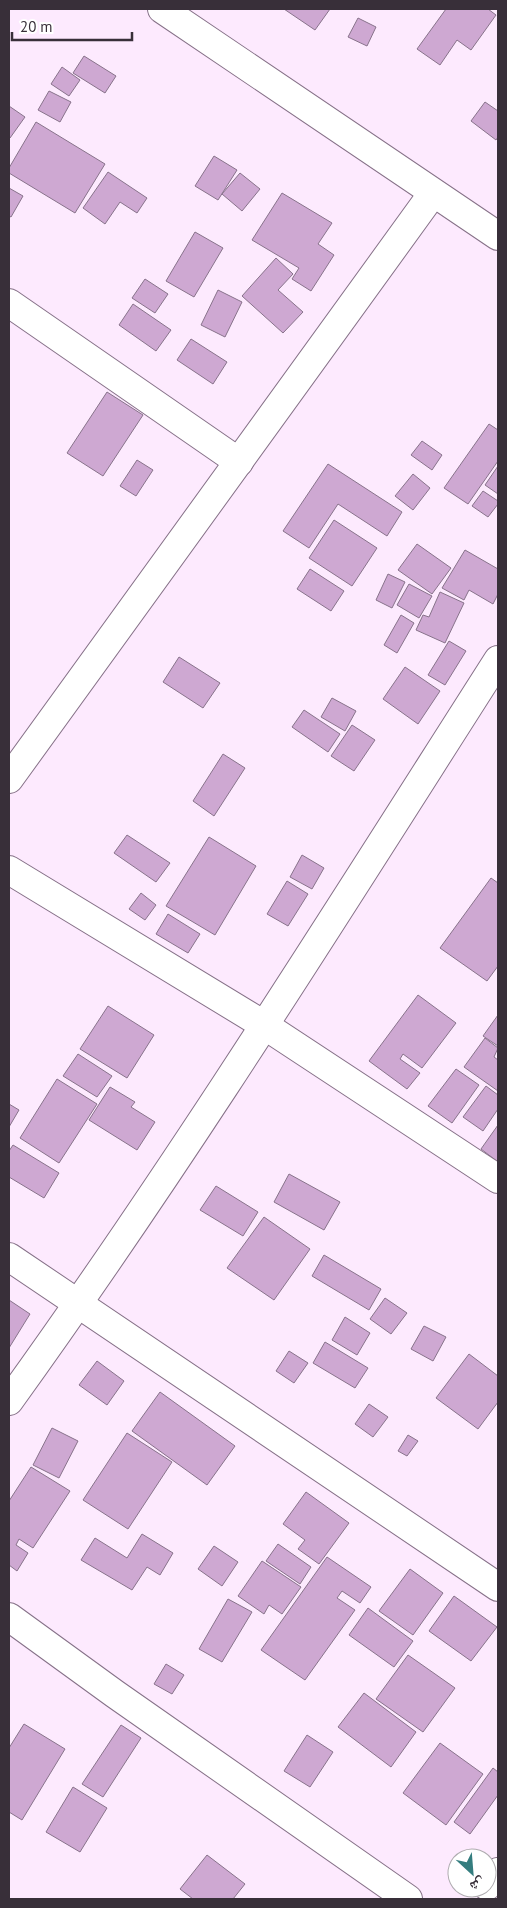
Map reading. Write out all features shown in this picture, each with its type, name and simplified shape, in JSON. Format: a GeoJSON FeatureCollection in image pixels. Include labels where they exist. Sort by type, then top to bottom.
{"type":"FeatureCollection","features":[{"type":"Feature","properties":{"kind":"street"},"geometry":{"type":"LineString","coordinates":[[162,9],[498,236]]}},
{"type":"Feature","properties":{"kind":"street"},"geometry":{"type":"LineString","coordinates":[[9,779],[433,193]]}},
{"type":"Feature","properties":{"kind":"street"},"geometry":{"type":"LineString","coordinates":[[9,303],[238,462]]}},
{"type":"Feature","properties":{"kind":"street"},"geometry":{"type":"LineString","coordinates":[[9,1401],[78,1304],[264,1025],[498,660]]}},
{"type":"Feature","properties":{"kind":"street"},"geometry":{"type":"LineString","coordinates":[[9,870],[264,1025],[498,1179]]}},
{"type":"Feature","properties":{"kind":"street"},"geometry":{"type":"LineString","coordinates":[[9,1257],[498,1587]]}},
{"type":"Feature","properties":{"kind":"street"},"geometry":{"type":"LineString","coordinates":[[9,1618],[408,1899]]}},
{"type":"Feature","properties":{"kind":"building"},"geometry":{"type":"Polygon","coordinates":[[[284,9],[330,9],[315,30],[284,9]]]}},
{"type":"Feature","properties":{"kind":"building"},"geometry":{"type":"Polygon","coordinates":[[[446,9],[488,9],[496,15],[471,50],[457,40],[440,65],[417,49],[446,9]]]}},
{"type":"Feature","properties":{"kind":"building"},"geometry":{"type":"Polygon","coordinates":[[[358,18],[376,27],[367,46],[348,37],[358,18]]]}},
{"type":"Feature","properties":{"kind":"building"},"geometry":{"type":"Polygon","coordinates":[[[84,56],[116,76],[105,93],[73,73],[84,56]]]}},
{"type":"Feature","properties":{"kind":"building"},"geometry":{"type":"Polygon","coordinates":[[[62,67],[80,80],[69,96],[51,84],[62,67]]]}},
{"type":"Feature","properties":{"kind":"building"},"geometry":{"type":"Polygon","coordinates":[[[49,91],[71,102],[60,122],[38,110],[49,91]]]}},
{"type":"Feature","properties":{"kind":"building"},"geometry":{"type":"Polygon","coordinates":[[[485,102],[498,111],[498,137],[496,140],[471,121],[485,102]]]}},
{"type":"Feature","properties":{"kind":"building"},"geometry":{"type":"Polygon","coordinates":[[[9,106],[25,117],[10,138],[9,137],[9,106]]]}},
{"type":"Feature","properties":{"kind":"building"},"geometry":{"type":"Polygon","coordinates":[[[36,122],[105,164],[75,213],[9,173],[9,168],[36,122]]]}},
{"type":"Feature","properties":{"kind":"building"},"geometry":{"type":"Polygon","coordinates":[[[214,156],[237,170],[218,200],[195,186],[214,156]]]}},
{"type":"Feature","properties":{"kind":"building"},"geometry":{"type":"Polygon","coordinates":[[[108,172],[147,198],[137,213],[120,202],[105,224],[83,208],[108,172]]]}},
{"type":"Feature","properties":{"kind":"building"},"geometry":{"type":"Polygon","coordinates":[[[240,173],[260,189],[242,211],[222,194],[240,173]]]}},
{"type":"Feature","properties":{"kind":"building"},"geometry":{"type":"Polygon","coordinates":[[[9,188],[23,196],[11,217],[9,216],[9,188]]]}},
{"type":"Feature","properties":{"kind":"building"},"geometry":{"type":"Polygon","coordinates":[[[282,193],[332,223],[318,244],[334,255],[311,291],[292,279],[299,268],[252,240],[282,193]]]}},
{"type":"Feature","properties":{"kind":"building"},"geometry":{"type":"Polygon","coordinates":[[[195,232],[223,248],[194,297],[166,281],[195,232]]]}},
{"type":"Feature","properties":{"kind":"building"},"geometry":{"type":"Polygon","coordinates":[[[276,258],[293,274],[278,290],[303,312],[283,333],[242,296],[276,258]]]}},
{"type":"Feature","properties":{"kind":"building"},"geometry":{"type":"Polygon","coordinates":[[[145,279],[168,294],[155,313],[132,298],[145,279]]]}},
{"type":"Feature","properties":{"kind":"building"},"geometry":{"type":"Polygon","coordinates":[[[218,290],[242,302],[225,337],[201,325],[218,290]]]}},
{"type":"Feature","properties":{"kind":"building"},"geometry":{"type":"Polygon","coordinates":[[[133,304],[171,330],[156,351],[119,325],[133,304]]]}},
{"type":"Feature","properties":{"kind":"building"},"geometry":{"type":"Polygon","coordinates":[[[191,339],[227,362],[213,384],[177,360],[191,339]]]}},
{"type":"Feature","properties":{"kind":"building"},"geometry":{"type":"Polygon","coordinates":[[[107,392],[143,415],[103,476],[67,453],[107,392]]]}},
{"type":"Feature","properties":{"kind":"building"},"geometry":{"type":"Polygon","coordinates":[[[489,424],[498,430],[498,461],[468,504],[444,488],[489,424]]]}},
{"type":"Feature","properties":{"kind":"building"},"geometry":{"type":"Polygon","coordinates":[[[422,441],[442,455],[432,470],[411,455],[422,441]]]}},
{"type":"Feature","properties":{"kind":"building"},"geometry":{"type":"Polygon","coordinates":[[[137,460],[153,470],[136,496],[120,486],[137,460]]]}},
{"type":"Feature","properties":{"kind":"building"},"geometry":{"type":"Polygon","coordinates":[[[328,464],[402,512],[387,536],[338,504],[309,548],[283,531],[328,464]]]}},
{"type":"Feature","properties":{"kind":"building"},"geometry":{"type":"Polygon","coordinates":[[[498,466],[498,494],[485,485],[498,466]]]}},
{"type":"Feature","properties":{"kind":"building"},"geometry":{"type":"Polygon","coordinates":[[[413,474],[430,488],[413,510],[395,496],[413,474]]]}},
{"type":"Feature","properties":{"kind":"building"},"geometry":{"type":"Polygon","coordinates":[[[483,491],[498,501],[498,504],[488,517],[472,506],[483,491]]]}},
{"type":"Feature","properties":{"kind":"building"},"geometry":{"type":"Polygon","coordinates":[[[334,520],[377,548],[352,586],[309,558],[334,520]]]}},
{"type":"Feature","properties":{"kind":"building"},"geometry":{"type":"Polygon","coordinates":[[[417,544],[451,568],[432,594],[398,570],[417,544]]]}},
{"type":"Feature","properties":{"kind":"building"},"geometry":{"type":"Polygon","coordinates":[[[465,550],[498,569],[498,594],[493,604],[469,590],[464,600],[442,588],[465,550]]]}},
{"type":"Feature","properties":{"kind":"building"},"geometry":{"type":"Polygon","coordinates":[[[310,569],[344,591],[331,611],[297,589],[310,569]]]}},
{"type":"Feature","properties":{"kind":"building"},"geometry":{"type":"Polygon","coordinates":[[[388,574],[405,582],[392,608],[376,600],[388,574]]]}},
{"type":"Feature","properties":{"kind":"building"},"geometry":{"type":"Polygon","coordinates":[[[409,584],[432,596],[419,618],[397,605],[409,584]]]}},
{"type":"Feature","properties":{"kind":"building"},"geometry":{"type":"Polygon","coordinates":[[[440,592],[464,603],[445,643],[416,630],[423,615],[429,617],[440,592]]]}},
{"type":"Feature","properties":{"kind":"building"},"geometry":{"type":"Polygon","coordinates":[[[401,615],[414,623],[397,653],[384,645],[401,615]]]}},
{"type":"Feature","properties":{"kind":"building"},"geometry":{"type":"Polygon","coordinates":[[[449,641],[466,651],[445,685],[428,675],[449,641]]]}},
{"type":"Feature","properties":{"kind":"building"},"geometry":{"type":"Polygon","coordinates":[[[179,657],[220,683],[203,708],[163,682],[179,657]]]}},
{"type":"Feature","properties":{"kind":"building"},"geometry":{"type":"Polygon","coordinates":[[[405,667],[440,691],[418,724],[383,699],[405,667]]]}},
{"type":"Feature","properties":{"kind":"building"},"geometry":{"type":"Polygon","coordinates":[[[332,698],[356,711],[345,731],[321,717],[332,698]]]}},
{"type":"Feature","properties":{"kind":"building"},"geometry":{"type":"Polygon","coordinates":[[[304,710],[340,734],[328,752],[292,727],[304,710]]]}},
{"type":"Feature","properties":{"kind":"building"},"geometry":{"type":"Polygon","coordinates":[[[352,725],[375,740],[354,771],[331,756],[352,725]]]}},
{"type":"Feature","properties":{"kind":"building"},"geometry":{"type":"Polygon","coordinates":[[[223,754],[245,768],[214,816],[193,801],[223,754]]]}},
{"type":"Feature","properties":{"kind":"building"},"geometry":{"type":"Polygon","coordinates":[[[127,835],[170,863],[156,882],[114,853],[127,835]]]}},
{"type":"Feature","properties":{"kind":"building"},"geometry":{"type":"Polygon","coordinates":[[[209,837],[256,866],[215,935],[166,906],[209,837]]]}},
{"type":"Feature","properties":{"kind":"building"},"geometry":{"type":"Polygon","coordinates":[[[302,855],[324,868],[312,889],[290,877],[302,855]]]}},
{"type":"Feature","properties":{"kind":"building"},"geometry":{"type":"Polygon","coordinates":[[[491,878],[498,883],[498,966],[487,981],[440,948],[491,878]]]}},
{"type":"Feature","properties":{"kind":"building"},"geometry":{"type":"Polygon","coordinates":[[[287,881],[308,894],[288,926],[267,914],[287,881]]]}},
{"type":"Feature","properties":{"kind":"building"},"geometry":{"type":"Polygon","coordinates":[[[141,893],[156,905],[145,920],[129,909],[141,893]]]}},
{"type":"Feature","properties":{"kind":"building"},"geometry":{"type":"Polygon","coordinates":[[[168,914],[200,934],[188,953],[156,934],[168,914]]]}},
{"type":"Feature","properties":{"kind":"building"},"geometry":{"type":"Polygon","coordinates":[[[418,995],[456,1023],[422,1068],[403,1054],[400,1059],[420,1073],[407,1089],[369,1061],[418,995]]]}},
{"type":"Feature","properties":{"kind":"building"},"geometry":{"type":"Polygon","coordinates":[[[108,1006],[154,1035],[127,1078],[80,1049],[108,1006]]]}},
{"type":"Feature","properties":{"kind":"building"},"geometry":{"type":"Polygon","coordinates":[[[498,1015],[498,1046],[483,1036],[498,1015]]]}},
{"type":"Feature","properties":{"kind":"building"},"geometry":{"type":"Polygon","coordinates":[[[485,1038],[498,1048],[494,1057],[498,1060],[498,1091],[464,1067],[485,1038]]]}},
{"type":"Feature","properties":{"kind":"building"},"geometry":{"type":"Polygon","coordinates":[[[78,1054],[112,1076],[97,1097],[63,1076],[78,1054]]]}},
{"type":"Feature","properties":{"kind":"building"},"geometry":{"type":"Polygon","coordinates":[[[456,1069],[479,1085],[452,1123],[428,1106],[456,1069]]]}},
{"type":"Feature","properties":{"kind":"building"},"geometry":{"type":"Polygon","coordinates":[[[57,1079],[97,1104],[59,1163],[20,1138],[57,1079]]]}},
{"type":"Feature","properties":{"kind":"building"},"geometry":{"type":"Polygon","coordinates":[[[486,1086],[498,1095],[498,1109],[483,1131],[463,1117],[486,1086]]]}},
{"type":"Feature","properties":{"kind":"building"},"geometry":{"type":"Polygon","coordinates":[[[110,1087],[135,1102],[131,1107],[155,1122],[137,1150],[89,1120],[110,1087]]]}},
{"type":"Feature","properties":{"kind":"building"},"geometry":{"type":"Polygon","coordinates":[[[9,1104],[19,1110],[9,1127],[9,1104]]]}},
{"type":"Feature","properties":{"kind":"building"},"geometry":{"type":"Polygon","coordinates":[[[498,1125],[498,1162],[481,1149],[498,1125]]]}},
{"type":"Feature","properties":{"kind":"building"},"geometry":{"type":"Polygon","coordinates":[[[13,1145],[59,1173],[44,1198],[9,1177],[9,1151],[13,1145]]]}},
{"type":"Feature","properties":{"kind":"building"},"geometry":{"type":"Polygon","coordinates":[[[289,1174],[340,1202],[324,1230],[274,1202],[289,1174]]]}},
{"type":"Feature","properties":{"kind":"building"},"geometry":{"type":"Polygon","coordinates":[[[216,1186],[258,1212],[243,1236],[200,1210],[216,1186]]]}},
{"type":"Feature","properties":{"kind":"building"},"geometry":{"type":"Polygon","coordinates":[[[264,1217],[310,1249],[274,1300],[227,1268],[264,1217]]]}},
{"type":"Feature","properties":{"kind":"building"},"geometry":{"type":"Polygon","coordinates":[[[324,1255],[381,1289],[369,1310],[312,1276],[324,1255]]]}},
{"type":"Feature","properties":{"kind":"building"},"geometry":{"type":"Polygon","coordinates":[[[385,1298],[407,1313],[391,1334],[370,1319],[385,1298]]]}},
{"type":"Feature","properties":{"kind":"building"},"geometry":{"type":"Polygon","coordinates":[[[9,1300],[30,1314],[9,1348],[9,1300]]]}},
{"type":"Feature","properties":{"kind":"building"},"geometry":{"type":"Polygon","coordinates":[[[345,1317],[370,1333],[357,1355],[332,1340],[345,1317]]]}},
{"type":"Feature","properties":{"kind":"building"},"geometry":{"type":"Polygon","coordinates":[[[424,1326],[446,1337],[433,1361],[411,1349],[424,1326]]]}},
{"type":"Feature","properties":{"kind":"building"},"geometry":{"type":"Polygon","coordinates":[[[325,1342],[368,1368],[355,1388],[313,1363],[325,1342]]]}},
{"type":"Feature","properties":{"kind":"building"},"geometry":{"type":"Polygon","coordinates":[[[289,1351],[308,1363],[294,1383],[276,1371],[289,1351]]]}},
{"type":"Feature","properties":{"kind":"building"},"geometry":{"type":"Polygon","coordinates":[[[469,1354],[498,1376],[498,1402],[478,1429],[436,1398],[469,1354]]]}},
{"type":"Feature","properties":{"kind":"building"},"geometry":{"type":"Polygon","coordinates":[[[97,1361],[124,1381],[107,1405],[79,1385],[97,1361]]]}},
{"type":"Feature","properties":{"kind":"building"},"geometry":{"type":"Polygon","coordinates":[[[160,1392],[235,1446],[207,1485],[132,1431],[160,1392]]]}},
{"type":"Feature","properties":{"kind":"building"},"geometry":{"type":"Polygon","coordinates":[[[369,1404],[388,1417],[373,1437],[355,1424],[369,1404]]]}},
{"type":"Feature","properties":{"kind":"building"},"geometry":{"type":"Polygon","coordinates":[[[52,1428],[78,1441],[59,1478],[33,1465],[52,1428]]]}},
{"type":"Feature","properties":{"kind":"building"},"geometry":{"type":"Polygon","coordinates":[[[127,1433],[172,1462],[128,1529],[83,1500],[127,1433]]]}},
{"type":"Feature","properties":{"kind":"building"},"geometry":{"type":"Polygon","coordinates":[[[408,1435],[418,1441],[407,1456],[398,1451],[408,1435]]]}},
{"type":"Feature","properties":{"kind":"building"},"geometry":{"type":"Polygon","coordinates":[[[31,1467],[70,1491],[33,1548],[19,1539],[16,1545],[28,1553],[17,1571],[9,1565],[9,1501],[31,1467]]]}},
{"type":"Feature","properties":{"kind":"building"},"geometry":{"type":"Polygon","coordinates":[[[306,1492],[349,1523],[319,1564],[298,1549],[305,1540],[283,1524],[306,1492]]]}},
{"type":"Feature","properties":{"kind":"building"},"geometry":{"type":"Polygon","coordinates":[[[142,1534],[173,1553],[160,1575],[147,1567],[132,1590],[81,1560],[95,1538],[127,1558],[142,1534]]]}},
{"type":"Feature","properties":{"kind":"building"},"geometry":{"type":"Polygon","coordinates":[[[278,1544],[311,1567],[300,1584],[266,1561],[278,1544]]]}},
{"type":"Feature","properties":{"kind":"building"},"geometry":{"type":"Polygon","coordinates":[[[214,1546],[238,1562],[222,1586],[198,1569],[214,1546]]]}},
{"type":"Feature","properties":{"kind":"building"},"geometry":{"type":"Polygon","coordinates":[[[327,1557],[371,1587],[360,1603],[342,1591],[337,1598],[355,1610],[305,1680],[261,1650],[327,1557]]]}},
{"type":"Feature","properties":{"kind":"building"},"geometry":{"type":"Polygon","coordinates":[[[262,1561],[301,1587],[282,1614],[269,1605],[264,1614],[238,1596],[262,1561]]]}},
{"type":"Feature","properties":{"kind":"building"},"geometry":{"type":"Polygon","coordinates":[[[410,1569],[443,1593],[413,1635],[379,1611],[410,1569]]]}},
{"type":"Feature","properties":{"kind":"building"},"geometry":{"type":"Polygon","coordinates":[[[454,1596],[497,1627],[471,1661],[429,1631],[454,1596]]]}},
{"type":"Feature","properties":{"kind":"building"},"geometry":{"type":"Polygon","coordinates":[[[228,1599],[252,1612],[222,1662],[199,1649],[228,1599]]]}},
{"type":"Feature","properties":{"kind":"building"},"geometry":{"type":"Polygon","coordinates":[[[368,1608],[413,1641],[394,1667],[349,1635],[368,1608]]]}},
{"type":"Feature","properties":{"kind":"building"},"geometry":{"type":"Polygon","coordinates":[[[408,1655],[455,1688],[423,1732],[376,1699],[408,1655]]]}},
{"type":"Feature","properties":{"kind":"building"},"geometry":{"type":"Polygon","coordinates":[[[166,1664],[184,1675],[172,1694],[154,1684],[166,1664]]]}},
{"type":"Feature","properties":{"kind":"building"},"geometry":{"type":"Polygon","coordinates":[[[364,1693],[416,1732],[391,1767],[338,1727],[364,1693]]]}},
{"type":"Feature","properties":{"kind":"building"},"geometry":{"type":"Polygon","coordinates":[[[24,1724],[65,1749],[22,1820],[9,1812],[9,1748],[24,1724]]]}},
{"type":"Feature","properties":{"kind":"building"},"geometry":{"type":"Polygon","coordinates":[[[121,1725],[141,1738],[103,1797],[82,1784],[121,1725]]]}},
{"type":"Feature","properties":{"kind":"building"},"geometry":{"type":"Polygon","coordinates":[[[307,1735],[333,1752],[310,1787],[284,1771],[307,1735]]]}},
{"type":"Feature","properties":{"kind":"building"},"geometry":{"type":"Polygon","coordinates":[[[440,1743],[483,1774],[446,1825],[403,1793],[440,1743]]]}},
{"type":"Feature","properties":{"kind":"building"},"geometry":{"type":"Polygon","coordinates":[[[493,1768],[498,1772],[498,1795],[470,1834],[454,1822],[493,1768]]]}},
{"type":"Feature","properties":{"kind":"building"},"geometry":{"type":"Polygon","coordinates":[[[73,1787],[107,1808],[80,1852],[46,1832],[73,1787]]]}},
{"type":"Feature","properties":{"kind":"building"},"geometry":{"type":"Polygon","coordinates":[[[207,1855],[245,1884],[233,1899],[193,1899],[180,1889],[207,1855]]]}}]}
